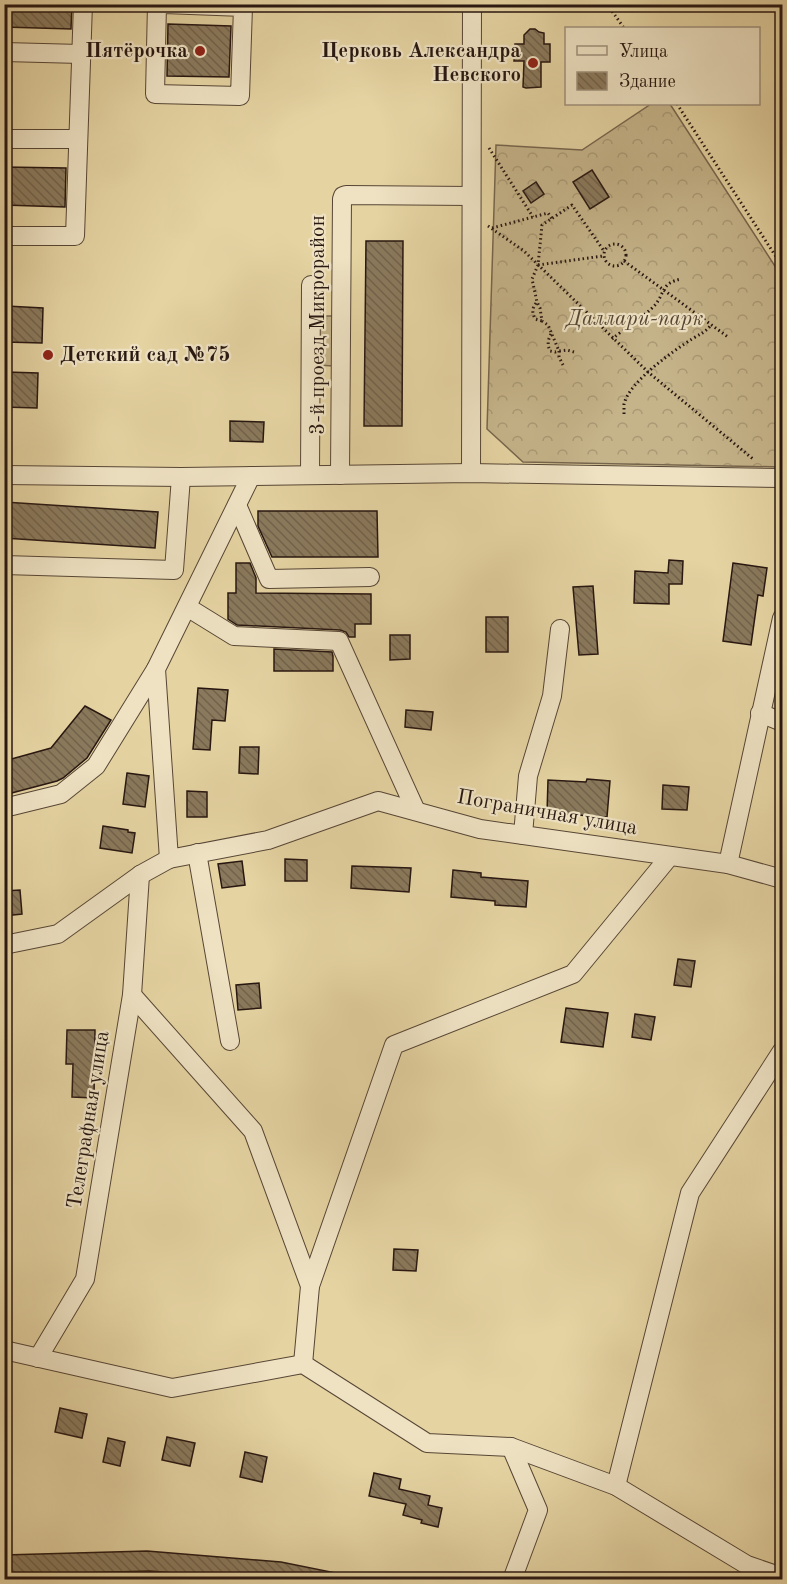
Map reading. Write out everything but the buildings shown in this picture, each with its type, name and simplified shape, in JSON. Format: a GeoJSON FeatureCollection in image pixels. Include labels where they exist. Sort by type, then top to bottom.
{"type":"FeatureCollection","features":[{"type":"Feature","properties":{"kind":"street"},"geometry":{"type":"LineString","coordinates":[[4,236],[75,237],[83,4]]}},
{"type":"Feature","properties":{"kind":"street"},"geometry":{"type":"LineString","coordinates":[[157,4],[154,94],[240,96],[243,7],[164,4]]}},
{"type":"Feature","properties":{"kind":"street"},"geometry":{"type":"LineString","coordinates":[[471,473],[472,4]]}},
{"type":"Feature","properties":{"kind":"street"},"geometry":{"type":"LineString","coordinates":[[4,52],[81,54]]}},
{"type":"Feature","properties":{"kind":"street"},"geometry":{"type":"LineString","coordinates":[[4,139],[78,139]]}},
{"type":"Feature","properties":{"kind":"street","name":"3-й проезд Микрорайон"},"geometry":{"type":"LineString","coordinates":[[340,475],[343,196],[471,196]]}},
{"type":"Feature","properties":{"kind":"street"},"geometry":{"type":"LineString","coordinates":[[310,475],[311,285]]}},
{"type":"Feature","properties":{"kind":"street"},"geometry":{"type":"LineString","coordinates":[[310,388],[340,388]]}},
{"type":"Feature","properties":{"kind":"street"},"geometry":{"type":"LineString","coordinates":[[4,475],[181,477],[471,473],[779,478]]}},
{"type":"Feature","properties":{"kind":"street"},"geometry":{"type":"LineString","coordinates":[[4,808],[61,794],[96,766],[156,669],[251,476]]}},
{"type":"Feature","properties":{"kind":"street"},"geometry":{"type":"LineString","coordinates":[[4,565],[174,570],[181,477]]}},
{"type":"Feature","properties":{"kind":"street"},"geometry":{"type":"LineString","coordinates":[[237,505],[269,579],[370,577]]}},
{"type":"Feature","properties":{"kind":"street"},"geometry":{"type":"LineString","coordinates":[[187,607],[234,636],[339,641],[416,811]]}},
{"type":"Feature","properties":{"kind":"street"},"geometry":{"type":"LineString","coordinates":[[728,864],[783,618]]}},
{"type":"Feature","properties":{"kind":"street"},"geometry":{"type":"LineString","coordinates":[[523,835],[528,776],[552,696],[560,629]]}},
{"type":"Feature","properties":{"kind":"street"},"geometry":{"type":"LineString","coordinates":[[156,669],[169,859]]}},
{"type":"Feature","properties":{"kind":"street"},"geometry":{"type":"LineString","coordinates":[[760,713],[783,722]]}},
{"type":"Feature","properties":{"kind":"street","name":"Пограничная улица"},"geometry":{"type":"LineString","coordinates":[[4,945],[58,934],[140,875],[169,859],[268,840],[378,801],[480,829],[728,864],[783,879]]}},
{"type":"Feature","properties":{"kind":"street"},"geometry":{"type":"LineString","coordinates":[[197,853],[230,1041]]}},
{"type":"Feature","properties":{"kind":"street"},"geometry":{"type":"LineString","coordinates":[[303,1364],[310,1286],[394,1045],[573,974],[670,856]]}},
{"type":"Feature","properties":{"kind":"street","name":"Телеграфная улица"},"geometry":{"type":"LineString","coordinates":[[38,1358],[85,1280],[132,995],[140,875]]}},
{"type":"Feature","properties":{"kind":"street"},"geometry":{"type":"LineString","coordinates":[[132,995],[253,1131],[310,1286]]}},
{"type":"Feature","properties":{"kind":"street"},"geometry":{"type":"LineString","coordinates":[[616,1486],[690,1194],[783,1051]]}},
{"type":"Feature","properties":{"kind":"street"},"geometry":{"type":"LineString","coordinates":[[4,1350],[172,1388],[303,1364],[427,1443],[511,1447],[616,1486],[747,1565],[783,1577]]}},
{"type":"Feature","properties":{"kind":"street"},"geometry":{"type":"LineString","coordinates":[[511,1447],[538,1510],[512,1580]]}},
{"type":"Feature","properties":{"kind":"path"},"geometry":{"type":"LineString","coordinates":[[607,4],[623,27]]}},
{"type":"Feature","properties":{"kind":"path"},"geometry":{"type":"LineString","coordinates":[[678,105],[783,266]]}},
{"type":"Feature","properties":{"kind":"path"},"geometry":{"type":"LineString","coordinates":[[471,145],[488,146],[533,217]]}},
{"type":"Feature","properties":{"kind":"path"},"geometry":{"type":"LineString","coordinates":[[542,321],[532,279],[538,265],[542,225],[572,205],[604,251]]}},
{"type":"Feature","properties":{"kind":"path"},"geometry":{"type":"LineString","coordinates":[[492,228],[548,213],[552,219]]}},
{"type":"Feature","properties":{"kind":"path"},"geometry":{"type":"LineString","coordinates":[[471,216],[524,251],[648,372],[779,478]]}},
{"type":"Feature","properties":{"kind":"path"},"geometry":{"type":"LineString","coordinates":[[617,244],[622,246],[626,256],[620,265],[609,265],[603,256],[604,251],[607,246],[617,244]]}},
{"type":"Feature","properties":{"kind":"path"},"geometry":{"type":"LineString","coordinates":[[538,265],[603,256]]}},
{"type":"Feature","properties":{"kind":"path"},"geometry":{"type":"LineString","coordinates":[[624,261],[728,337]]}},
{"type":"Feature","properties":{"kind":"path"},"geometry":{"type":"LineString","coordinates":[[612,339],[655,304],[663,290],[672,281],[681,279]]}},
{"type":"Feature","properties":{"kind":"path"},"geometry":{"type":"LineString","coordinates":[[537,302],[533,308],[535,319],[548,325],[555,338],[563,365]]}},
{"type":"Feature","properties":{"kind":"path"},"geometry":{"type":"LineString","coordinates":[[624,414],[624,404],[631,390],[648,372],[706,332],[711,325]]}},
{"type":"Feature","properties":{"kind":"path"},"geometry":{"type":"LineString","coordinates":[[551,334],[548,340],[550,351],[574,352]]}},
{"type":"Feature","properties":{"kind":"green space","name":"Даллари-парк"},"geometry":{"type":"Polygon","coordinates":[[[650,105],[671,105],[782,277],[782,467],[523,462],[487,429],[496,145],[582,150],[650,105]]]}},
{"type":"Feature","properties":{"kind":"green space"},"geometry":{"type":"Polygon","coordinates":[[[319,316],[334,316],[333,366],[318,365],[319,316]]]}},
{"type":"Feature","properties":{"kind":"place","name":"Пятёрочка"},"geometry":{"type":"Point","coordinates":[200,51]}},
{"type":"Feature","properties":{"kind":"place","name":"Церковь Александра Невского"},"geometry":{"type":"Point","coordinates":[533,63]}},
{"type":"Feature","properties":{"kind":"place","name":"Детский сад №75"},"geometry":{"type":"Point","coordinates":[48,355]}}]}
